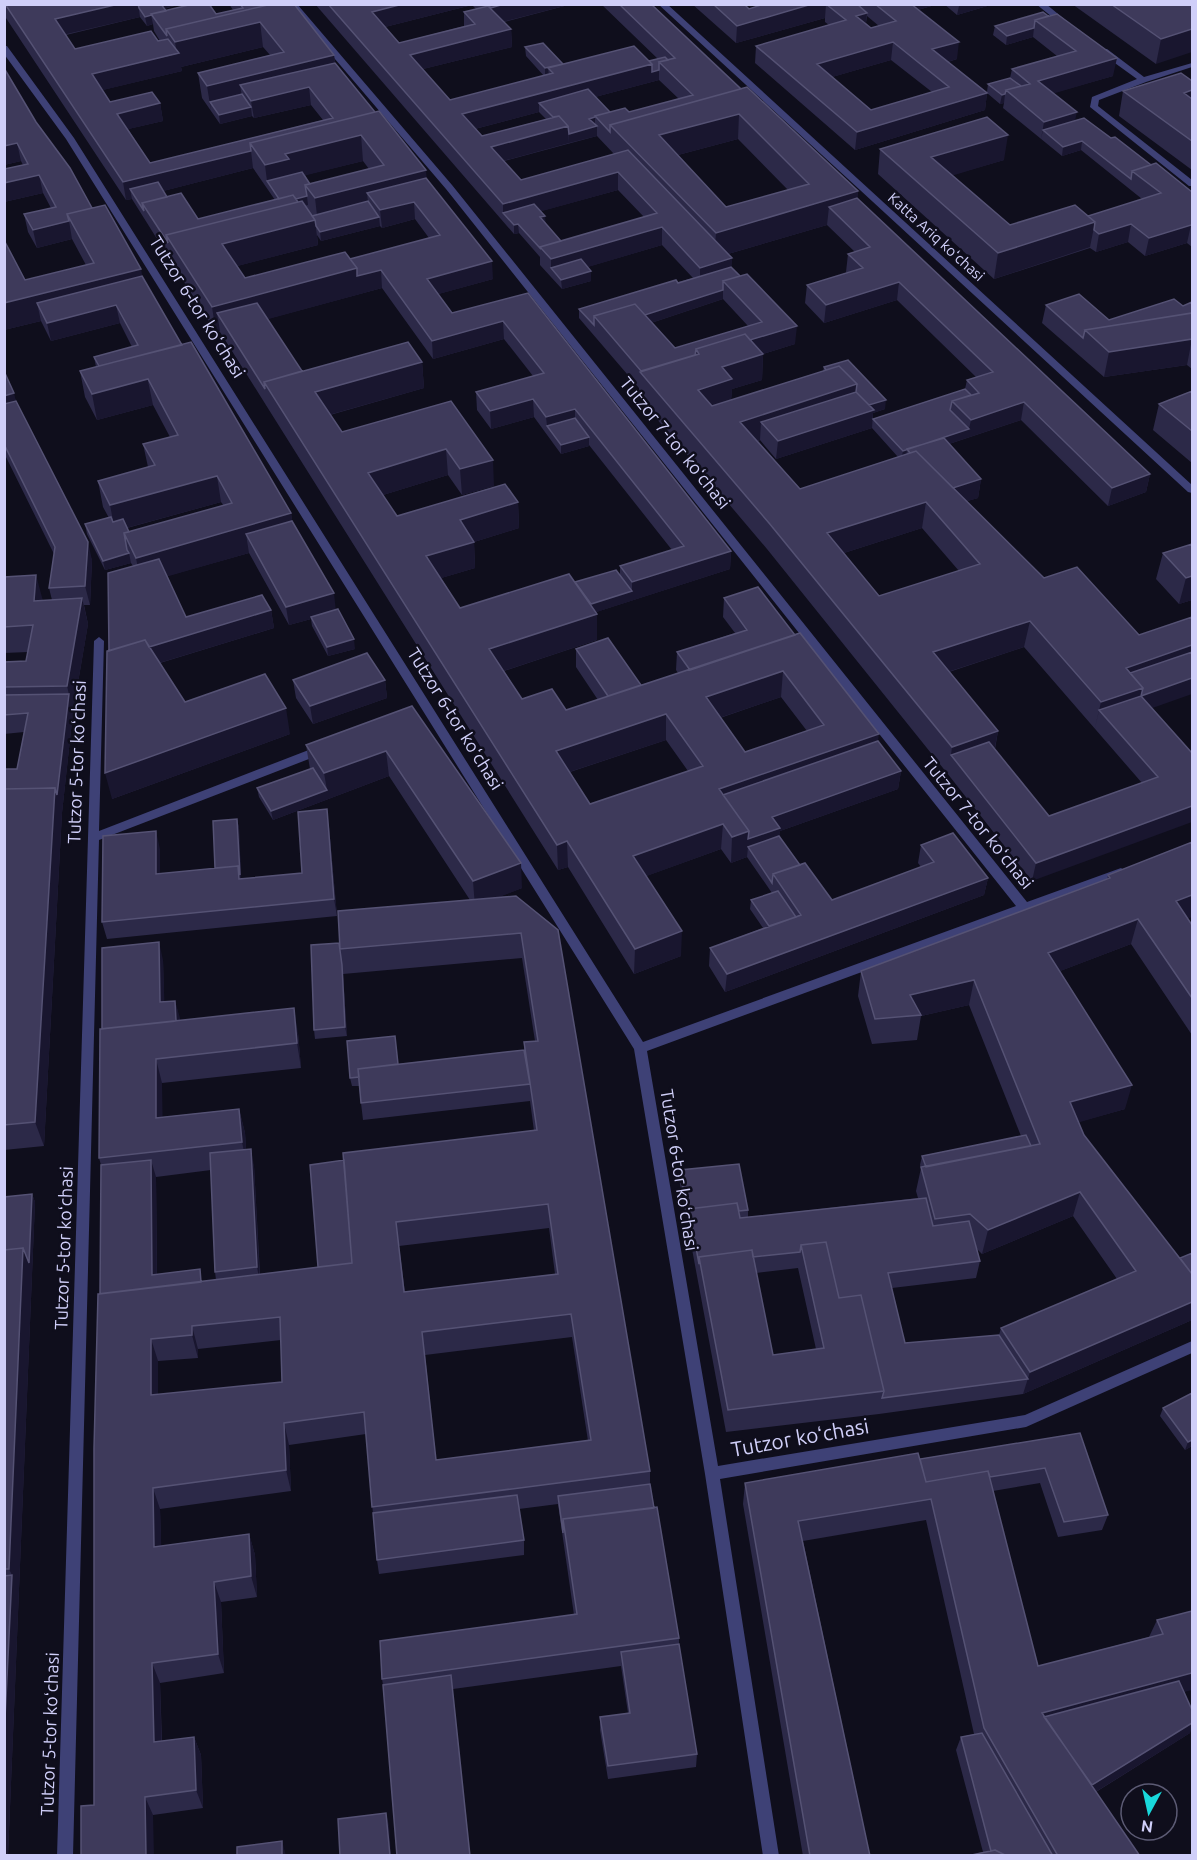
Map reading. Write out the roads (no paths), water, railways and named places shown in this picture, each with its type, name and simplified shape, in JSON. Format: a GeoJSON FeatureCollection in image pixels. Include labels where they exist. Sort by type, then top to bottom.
{"type":"FeatureCollection","features":[{"type":"Feature","properties":{"kind":"street","name":"Tutzor 7-tor koʻchasi"},"geometry":{"type":"LineString","coordinates":[[291,4],[449,187],[1025,908]]}},
{"type":"Feature","properties":{"kind":"street","name":"Katta Ariq koʻchasi"},"geometry":{"type":"LineString","coordinates":[[662,4],[1192,490]]}},
{"type":"Feature","properties":{"kind":"street"},"geometry":{"type":"LineString","coordinates":[[1040,4],[1077,32]]}},
{"type":"Feature","properties":{"kind":"street"},"geometry":{"type":"LineString","coordinates":[[1096,46],[1143,80]]}},
{"type":"Feature","properties":{"kind":"street","name":"Tutzor 6-tor koʻchasi"},"geometry":{"type":"LineString","coordinates":[[4,48],[70,138],[422,710],[640,1048],[712,1474]]}},
{"type":"Feature","properties":{"kind":"street"},"geometry":{"type":"LineString","coordinates":[[1192,65],[1143,80],[1095,99],[1094,107],[1192,184]]}},
{"type":"Feature","properties":{"kind":"street","name":"Tutzor 5-tor koʻchasi"},"geometry":{"type":"LineString","coordinates":[[65,1856],[99,641]]}},
{"type":"Feature","properties":{"kind":"street"},"geometry":{"type":"LineString","coordinates":[[93,838],[338,743]]}},
{"type":"Feature","properties":{"kind":"street"},"geometry":{"type":"LineString","coordinates":[[640,1048],[1137,867]]}},
{"type":"Feature","properties":{"kind":"street","name":"Tutzor koʻchasi"},"geometry":{"type":"LineString","coordinates":[[771,1856],[712,1474],[1026,1421],[1192,1347]]}}]}
